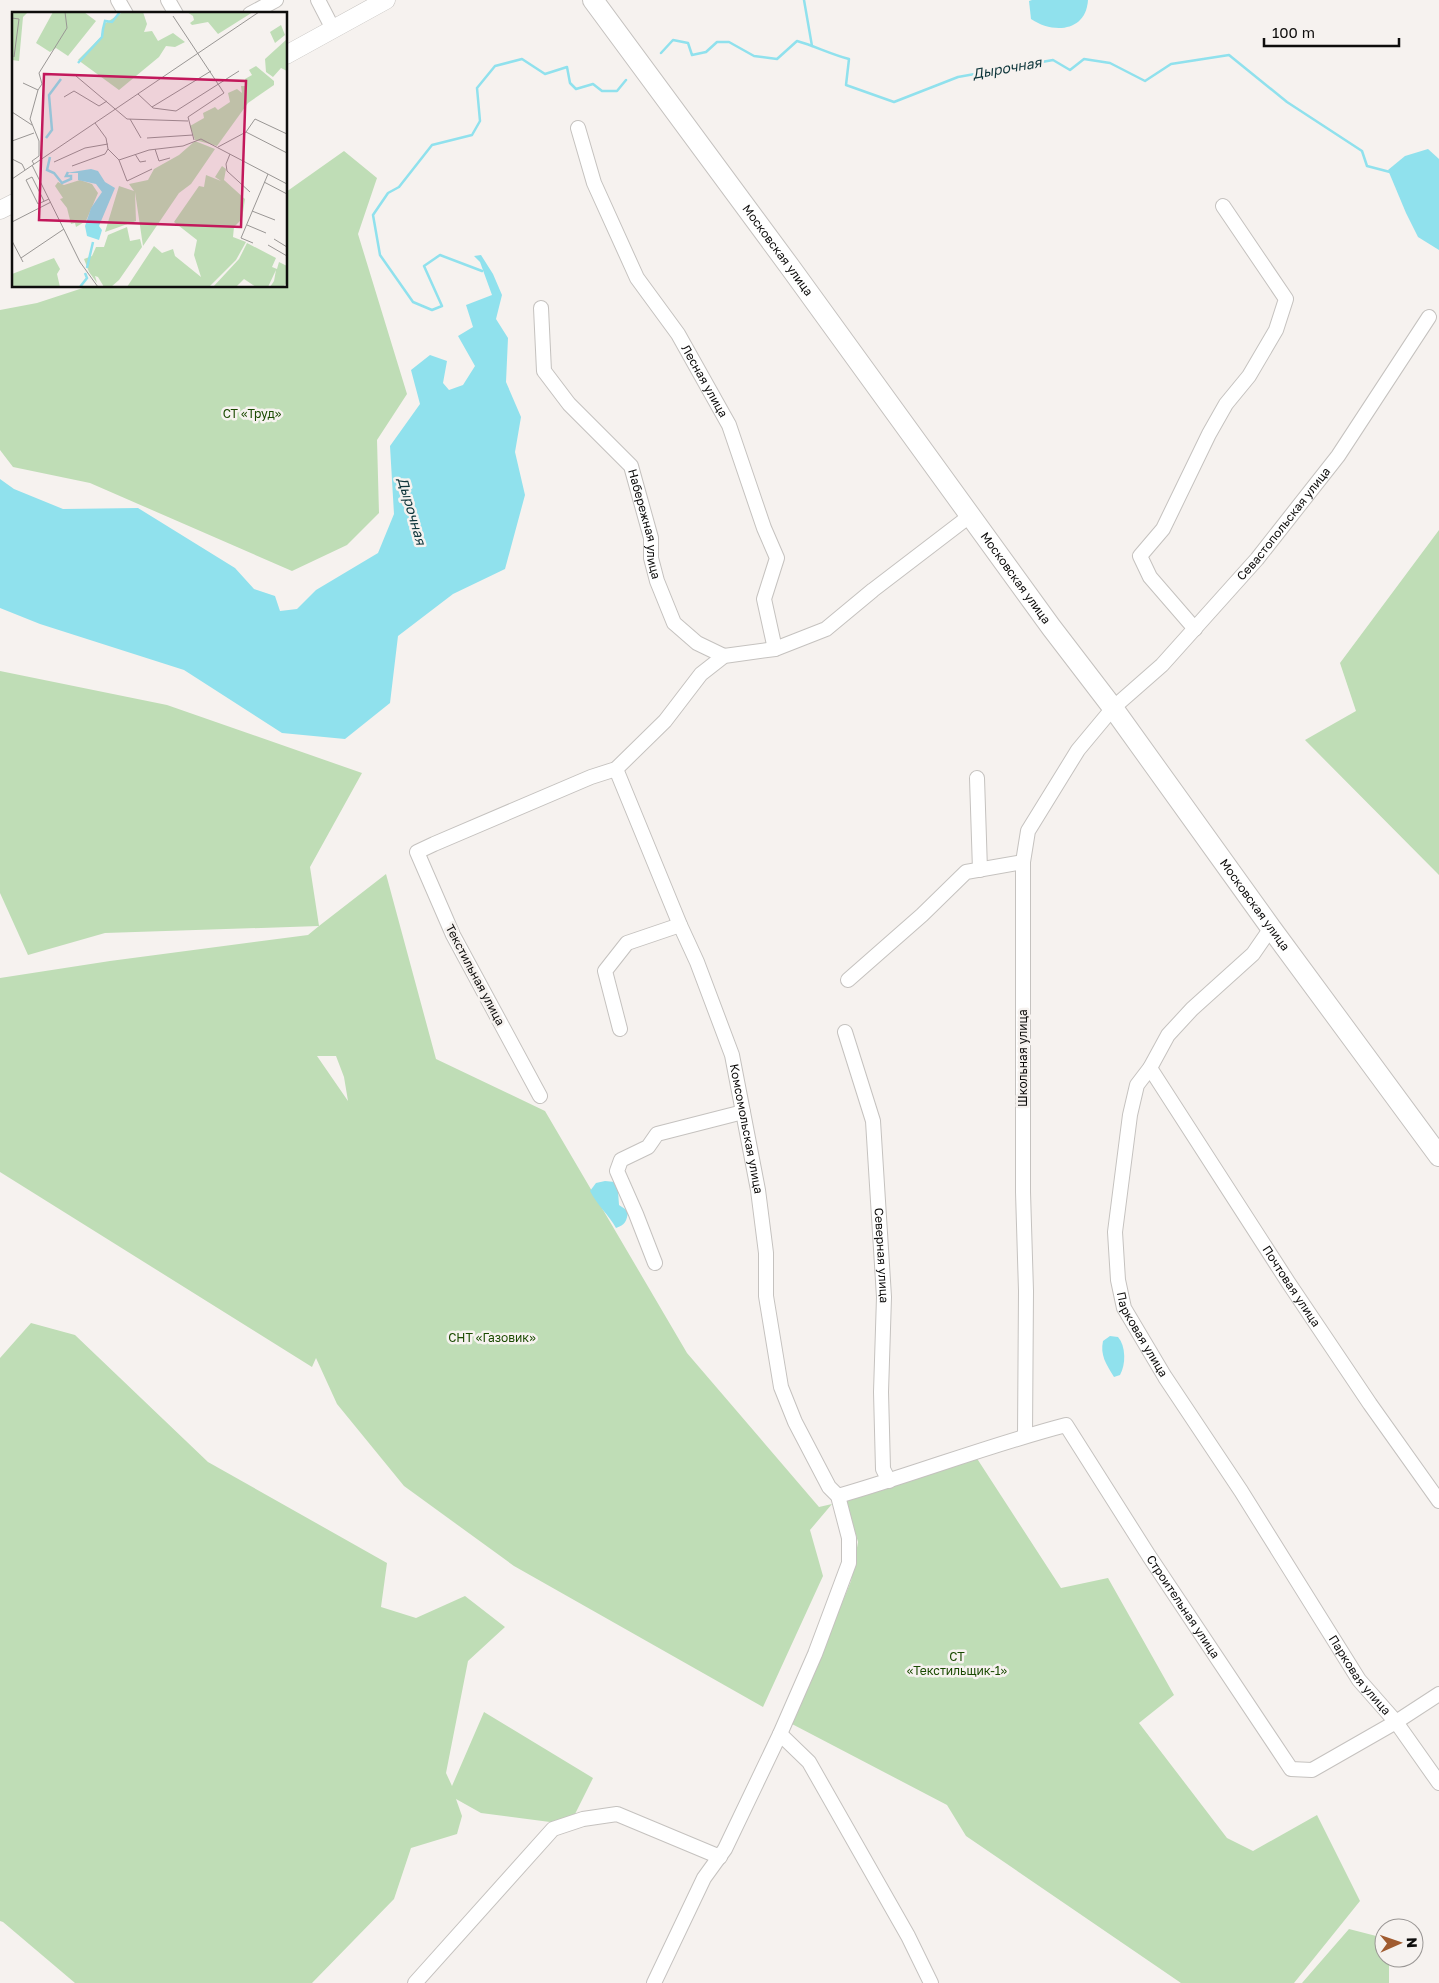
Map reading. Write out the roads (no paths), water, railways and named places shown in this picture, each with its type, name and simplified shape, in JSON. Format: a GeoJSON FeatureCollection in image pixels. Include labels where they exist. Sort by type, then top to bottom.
{"type":"FeatureCollection","features":[{"type":"Feature","properties":{"kind":"highway","name":"Московская улица"},"geometry":{"type":"LineString","coordinates":[[593,0],[1051,627],[1113,708],[1271,928],[1439,1156]]}},
{"type":"Feature","properties":{"kind":"main road"},"geometry":{"type":"LineString","coordinates":[[288,54],[386,0]]}},
{"type":"Feature","properties":{"kind":"main road"},"geometry":{"type":"LineString","coordinates":[[0,210],[12,204]]}},
{"type":"Feature","properties":{"kind":"street"},"geometry":{"type":"LineString","coordinates":[[118,0],[125,12]]}},
{"type":"Feature","properties":{"kind":"street"},"geometry":{"type":"LineString","coordinates":[[168,0],[175,12]]}},
{"type":"Feature","properties":{"kind":"street"},"geometry":{"type":"LineString","coordinates":[[254,12],[276,0]]}},
{"type":"Feature","properties":{"kind":"street"},"geometry":{"type":"LineString","coordinates":[[318,0],[333,29]]}},
{"type":"Feature","properties":{"kind":"street","name":"Лесная улица"},"geometry":{"type":"LineString","coordinates":[[578,128],[594,183],[637,278],[678,334],[729,425],[764,528],[777,558],[764,599],[775,649]]}},
{"type":"Feature","properties":{"kind":"street"},"geometry":{"type":"LineString","coordinates":[[1195,629],[1150,577],[1140,556],[1163,529],[1226,404],[1249,376],[1276,330],[1286,299],[1223,206]]}},
{"type":"Feature","properties":{"kind":"street","name":"Набережная улица"},"geometry":{"type":"LineString","coordinates":[[541,308],[544,371],[569,404],[600,432],[631,466],[651,538],[651,558],[657,581],[674,623],[697,643],[724,656]]}},
{"type":"Feature","properties":{"kind":"street","name":"Севастопольская улица"},"geometry":{"type":"LineString","coordinates":[[1113,708],[1162,666],[1256,559],[1338,456],[1429,317]]}},
{"type":"Feature","properties":{"kind":"street"},"geometry":{"type":"LineString","coordinates":[[616,769],[665,721],[701,674],[724,656],[775,649],[826,630],[873,590],[971,515]]}},
{"type":"Feature","properties":{"kind":"street","name":"Школьная улица"},"geometry":{"type":"LineString","coordinates":[[1025,1435],[1023,862],[1028,831],[1078,750],[1113,708]]}},
{"type":"Feature","properties":{"kind":"street","name":"Текстильная улица"},"geometry":{"type":"LineString","coordinates":[[540,1096],[453,935],[417,852],[590,777],[616,769]]}},
{"type":"Feature","properties":{"kind":"street","name":"Комсомольская улица"},"geometry":{"type":"LineString","coordinates":[[616,769],[697,962],[732,1055],[758,1190],[766,1253],[766,1296],[781,1387],[796,1422],[829,1487],[838,1496]]}},
{"type":"Feature","properties":{"kind":"street"},"geometry":{"type":"LineString","coordinates":[[977,778],[980,870]]}},
{"type":"Feature","properties":{"kind":"street"},"geometry":{"type":"LineString","coordinates":[[848,980],[922,916],[966,872],[1023,862]]}},
{"type":"Feature","properties":{"kind":"street"},"geometry":{"type":"LineString","coordinates":[[620,1029],[605,971],[627,943],[680,925]]}},
{"type":"Feature","properties":{"kind":"street","name":"Парковая улица"},"geometry":{"type":"LineString","coordinates":[[1271,928],[1253,954],[1192,1009],[1168,1035],[1150,1068],[1137,1085],[1130,1115],[1115,1232],[1118,1280],[1124,1308],[1165,1377],[1241,1491],[1359,1680],[1396,1722],[1439,1782]]}},
{"type":"Feature","properties":{"kind":"street","name":"Северная улица"},"geometry":{"type":"LineString","coordinates":[[845,1032],[873,1121],[884,1297],[881,1392],[883,1470],[889,1482]]}},
{"type":"Feature","properties":{"kind":"street","name":"Почтовая улица"},"geometry":{"type":"LineString","coordinates":[[1150,1068],[1293,1290],[1370,1404],[1439,1501]]}},
{"type":"Feature","properties":{"kind":"street"},"geometry":{"type":"LineString","coordinates":[[655,1264],[617,1171],[621,1160],[648,1147],[657,1134],[743,1112]]}},
{"type":"Feature","properties":{"kind":"street","name":"Строительная улица"},"geometry":{"type":"LineString","coordinates":[[1025,1435],[1066,1425],[1154,1564],[1291,1769],[1312,1770],[1396,1722]]}},
{"type":"Feature","properties":{"kind":"street"},"geometry":{"type":"LineString","coordinates":[[654,1983],[704,1878],[720,1857],[780,1734],[850,1563],[848,1538],[838,1496],[889,1482],[1025,1435]]}},
{"type":"Feature","properties":{"kind":"street"},"geometry":{"type":"LineString","coordinates":[[1396,1722],[1439,1694]]}},
{"type":"Feature","properties":{"kind":"street"},"geometry":{"type":"LineString","coordinates":[[780,1734],[809,1762],[908,1936],[931,1983]]}},
{"type":"Feature","properties":{"kind":"street"},"geometry":{"type":"LineString","coordinates":[[415,1983],[553,1829],[582,1820],[617,1814],[720,1857]]}},
{"type":"Feature","properties":{"kind":"water"},"geometry":{"type":"Polygon","coordinates":[[[1088,0],[1086,11],[1081,19],[1075,24],[1058,28],[1040,24],[1031,19],[1029,1],[1088,0]]]}},
{"type":"Feature","properties":{"kind":"water"},"geometry":{"type":"Polygon","coordinates":[[[1428,149],[1439,159],[1439,250],[1418,237],[1388,170],[1405,156],[1428,149]]]}},
{"type":"Feature","properties":{"kind":"water"},"geometry":{"type":"Polygon","coordinates":[[[481,255],[493,274],[502,295],[496,319],[508,338],[506,382],[521,417],[515,452],[525,495],[505,569],[453,594],[398,636],[390,703],[345,739],[282,733],[184,670],[40,624],[0,608],[0,479],[14,489],[63,509],[138,508],[235,568],[254,589],[275,596],[280,611],[297,609],[316,590],[378,553],[394,514],[390,446],[420,404],[411,370],[430,355],[447,361],[443,383],[449,390],[463,385],[475,366],[458,336],[473,327],[466,305],[492,295],[480,262],[474,256],[481,255]]]}},
{"type":"Feature","properties":{"kind":"water"},"geometry":{"type":"Polygon","coordinates":[[[605,1181],[615,1182],[619,1205],[628,1211],[625,1222],[616,1228],[590,1191],[596,1183],[605,1181]]]}},
{"type":"Feature","properties":{"kind":"water"},"geometry":{"type":"Polygon","coordinates":[[[1110,1336],[1118,1337],[1123,1345],[1122,1371],[1120,1375],[1114,1377],[1106,1364],[1102,1351],[1103,1341],[1110,1336]]]}},
{"type":"Feature","properties":{"kind":"waterway"},"geometry":{"type":"LineString","coordinates":[[804,0],[812,46]]}},
{"type":"Feature","properties":{"kind":"waterway","name":"Дырочная"},"geometry":{"type":"LineString","coordinates":[[661,53],[673,40],[688,43],[692,55],[706,52],[717,42],[729,42],[754,56],[777,59],[797,41],[849,59],[846,85],[894,102],[958,77],[1053,60],[1070,70],[1084,59],[1110,63],[1145,81],[1171,64],[1229,55],[1287,102],[1362,151],[1367,166],[1390,172]]}},
{"type":"Feature","properties":{"kind":"waterway","name":"Дырочная"},"geometry":{"type":"LineString","coordinates":[[482,271],[440,255],[424,266],[442,306],[432,310],[413,302],[380,255],[373,215],[388,193],[399,187],[432,145],[472,135],[480,121],[477,88],[495,66],[522,59],[545,74],[567,67],[570,83],[576,89],[593,84],[602,91],[617,91],[626,80]]}},
{"type":"Feature","properties":{"kind":"park label","name":"СТ «Труд»"},"geometry":{"type":"Point","coordinates":[252,414]}},
{"type":"Feature","properties":{"kind":"park label","name":"СНТ «Газовик»"},"geometry":{"type":"Point","coordinates":[492,1338]}},
{"type":"Feature","properties":{"kind":"park label","name":"СТ «Текстильщик-1»"},"geometry":{"type":"Point","coordinates":[957,1664]}}]}
